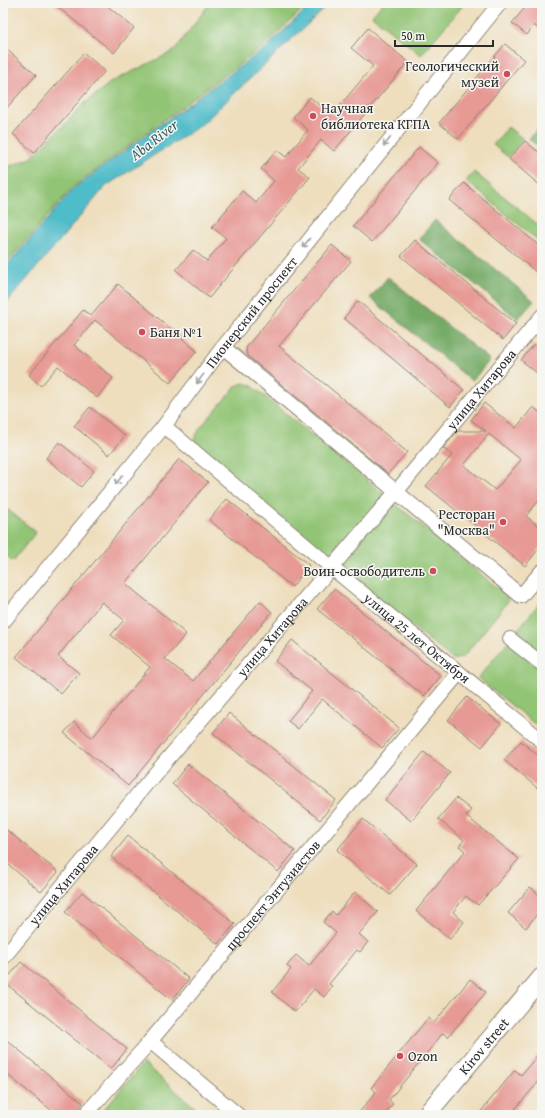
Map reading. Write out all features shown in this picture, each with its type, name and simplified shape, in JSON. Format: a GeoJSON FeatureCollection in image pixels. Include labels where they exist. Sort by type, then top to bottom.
{"type":"FeatureCollection","features":[{"type":"Feature","properties":{"kind":"main road","name":"Kirov street"},"geometry":{"type":"LineString","coordinates":[[426,1115],[542,977]]}},
{"type":"Feature","properties":{"kind":"street","name":"Пионерский проспект"},"geometry":{"type":"LineString","coordinates":[[3,622],[164,426],[223,347],[500,3]]}},
{"type":"Feature","properties":{"kind":"street","name":"улица Хитарова"},"geometry":{"type":"LineString","coordinates":[[3,958],[142,789],[330,567],[396,492],[542,316]]}},
{"type":"Feature","properties":{"kind":"street"},"geometry":{"type":"LineString","coordinates":[[223,347],[521,596],[542,571]]}},
{"type":"Feature","properties":{"kind":"street","name":"улица 25 лет Октября"},"geometry":{"type":"LineString","coordinates":[[164,426],[330,567],[542,741]]}},
{"type":"Feature","properties":{"kind":"street"},"geometry":{"type":"LineString","coordinates":[[510,639],[542,664]]}},
{"type":"Feature","properties":{"kind":"street","name":"проспект Энтузиастов"},"geometry":{"type":"LineString","coordinates":[[85,1115],[150,1041],[459,673]]}},
{"type":"Feature","properties":{"kind":"street"},"geometry":{"type":"LineString","coordinates":[[150,1041],[238,1115]]}},
{"type":"Feature","properties":{"kind":"green space"},"geometry":{"type":"Polygon","coordinates":[[[210,3],[309,3],[263,47],[74,186],[3,267],[3,172],[8,167],[31,158],[84,104],[111,82],[174,51],[210,3]]]}},
{"type":"Feature","properties":{"kind":"green space"},"geometry":{"type":"Polygon","coordinates":[[[383,3],[465,3],[421,55],[372,16],[383,3]]]}},
{"type":"Feature","properties":{"kind":"green space"},"geometry":{"type":"Polygon","coordinates":[[[542,123],[542,150],[529,139],[542,123]]]}},
{"type":"Feature","properties":{"kind":"green space"},"geometry":{"type":"Polygon","coordinates":[[[508,127],[523,139],[508,157],[493,145],[508,127]]]}},
{"type":"Feature","properties":{"kind":"green space"},"geometry":{"type":"Polygon","coordinates":[[[474,172],[542,228],[542,244],[466,181],[474,172]]]}},
{"type":"Feature","properties":{"kind":"green space"},"geometry":{"type":"Polygon","coordinates":[[[435,220],[534,301],[518,319],[419,239],[435,220]]]}},
{"type":"Feature","properties":{"kind":"green space"},"geometry":{"type":"Polygon","coordinates":[[[388,277],[490,360],[472,381],[370,298],[388,277]]]}},
{"type":"Feature","properties":{"kind":"green space"},"geometry":{"type":"Polygon","coordinates":[[[243,383],[251,385],[506,595],[508,601],[463,657],[452,659],[197,448],[193,441],[200,428],[236,386],[243,383]]]}},
{"type":"Feature","properties":{"kind":"green space"},"geometry":{"type":"Polygon","coordinates":[[[3,506],[36,532],[13,561],[3,553],[3,506]]]}},
{"type":"Feature","properties":{"kind":"green space"},"geometry":{"type":"Polygon","coordinates":[[[542,600],[542,730],[478,678],[542,600]]]}},
{"type":"Feature","properties":{"kind":"green space"},"geometry":{"type":"Polygon","coordinates":[[[143,1063],[204,1115],[99,1115],[143,1063]]]}},
{"type":"Feature","properties":{"kind":"water","name":"Aba River"},"geometry":{"type":"Polygon","coordinates":[[[313,3],[330,3],[201,125],[106,186],[3,307],[3,270],[75,187],[264,49],[313,3]]]}},
{"type":"Feature","properties":{"kind":"building"},"geometry":{"type":"Polygon","coordinates":[[[53,3],[104,3],[134,28],[114,53],[53,3]]]}},
{"type":"Feature","properties":{"kind":"building"},"geometry":{"type":"Polygon","coordinates":[[[529,3],[542,3],[542,32],[534,25],[527,35],[512,23],[529,3]]]}},
{"type":"Feature","properties":{"kind":"building"},"geometry":{"type":"Polygon","coordinates":[[[368,28],[408,62],[334,151],[321,140],[298,168],[310,177],[209,298],[176,270],[193,250],[207,261],[226,238],[212,227],[242,191],[256,203],[274,181],[261,169],[277,150],[286,157],[308,130],[293,117],[310,97],[332,115],[373,66],[351,48],[368,28]]]}},
{"type":"Feature","properties":{"kind":"building"},"geometry":{"type":"Polygon","coordinates":[[[505,44],[524,60],[458,139],[439,123],[505,44]]]}},
{"type":"Feature","properties":{"kind":"building"},"geometry":{"type":"Polygon","coordinates":[[[3,46],[36,75],[3,112],[3,46]]]}},
{"type":"Feature","properties":{"kind":"building"},"geometry":{"type":"Polygon","coordinates":[[[84,53],[105,71],[34,153],[13,134],[84,53]]]}},
{"type":"Feature","properties":{"kind":"building"},"geometry":{"type":"Polygon","coordinates":[[[525,141],[542,155],[542,187],[509,159],[525,141]]]}},
{"type":"Feature","properties":{"kind":"building"},"geometry":{"type":"Polygon","coordinates":[[[419,147],[438,163],[372,242],[353,226],[419,147]]]}},
{"type":"Feature","properties":{"kind":"building"},"geometry":{"type":"Polygon","coordinates":[[[464,183],[542,248],[542,277],[449,200],[464,183]]]}},
{"type":"Feature","properties":{"kind":"building"},"geometry":{"type":"Polygon","coordinates":[[[415,240],[516,324],[503,340],[401,256],[415,240]]]}},
{"type":"Feature","properties":{"kind":"building"},"geometry":{"type":"Polygon","coordinates":[[[332,245],[351,261],[279,346],[407,452],[388,474],[249,357],[246,352],[247,346],[332,245]]]}},
{"type":"Feature","properties":{"kind":"building","name":"Баня №1"},"geometry":{"type":"Polygon","coordinates":[[[118,284],[197,351],[170,383],[95,320],[74,345],[113,378],[97,398],[58,366],[41,386],[29,375],[83,310],[91,316],[118,284]]]}},
{"type":"Feature","properties":{"kind":"building"},"geometry":{"type":"Polygon","coordinates":[[[358,301],[464,390],[450,407],[344,318],[358,301]]]}},
{"type":"Feature","properties":{"kind":"building"},"geometry":{"type":"Polygon","coordinates":[[[534,344],[542,351],[542,377],[521,360],[534,344]]]}},
{"type":"Feature","properties":{"kind":"building"},"geometry":{"type":"Polygon","coordinates":[[[484,403],[516,428],[533,407],[542,414],[542,497],[526,516],[542,529],[542,545],[525,566],[426,486],[452,455],[443,448],[458,431],[486,431],[471,420],[484,403]],[[489,434],[464,465],[495,490],[521,460],[489,434]]]}},
{"type":"Feature","properties":{"kind":"building"},"geometry":{"type":"Polygon","coordinates":[[[90,407],[125,436],[109,455],[74,426],[90,407]]]}},
{"type":"Feature","properties":{"kind":"building"},"geometry":{"type":"Polygon","coordinates":[[[59,442],[94,471],[81,487],[46,458],[59,442]]]}},
{"type":"Feature","properties":{"kind":"building"},"geometry":{"type":"Polygon","coordinates":[[[179,459],[208,482],[125,583],[186,634],[165,659],[193,681],[260,601],[272,612],[128,786],[64,733],[74,722],[92,738],[150,667],[111,635],[124,620],[102,602],[58,656],[79,673],[61,694],[16,657],[179,459]]]}},
{"type":"Feature","properties":{"kind":"building"},"geometry":{"type":"Polygon","coordinates":[[[227,499],[309,565],[292,587],[209,520],[227,499]]]}},
{"type":"Feature","properties":{"kind":"building"},"geometry":{"type":"Polygon","coordinates":[[[334,589],[441,676],[424,696],[317,609],[334,589]]]}},
{"type":"Feature","properties":{"kind":"building"},"geometry":{"type":"Polygon","coordinates":[[[292,640],[399,728],[382,748],[322,699],[298,729],[288,721],[312,691],[275,661],[292,640]]]}},
{"type":"Feature","properties":{"kind":"building"},"geometry":{"type":"Polygon","coordinates":[[[467,697],[501,724],[482,747],[448,720],[467,697]]]}},
{"type":"Feature","properties":{"kind":"building"},"geometry":{"type":"Polygon","coordinates":[[[229,713],[336,800],[320,820],[213,733],[229,713]]]}},
{"type":"Feature","properties":{"kind":"building"},"geometry":{"type":"Polygon","coordinates":[[[521,741],[542,759],[542,792],[504,760],[521,741]]]}},
{"type":"Feature","properties":{"kind":"building"},"geometry":{"type":"Polygon","coordinates":[[[424,752],[450,773],[411,821],[385,800],[424,752]]]}},
{"type":"Feature","properties":{"kind":"building"},"geometry":{"type":"Polygon","coordinates":[[[188,764],[295,851],[278,872],[172,784],[188,764]]]}},
{"type":"Feature","properties":{"kind":"building"},"geometry":{"type":"Polygon","coordinates":[[[456,798],[471,810],[466,816],[519,859],[478,905],[466,896],[453,912],[464,922],[450,939],[416,911],[465,851],[459,846],[464,840],[438,819],[456,798]]]}},
{"type":"Feature","properties":{"kind":"building"},"geometry":{"type":"Polygon","coordinates":[[[363,819],[417,864],[390,895],[337,850],[363,819]]]}},
{"type":"Feature","properties":{"kind":"building"},"geometry":{"type":"Polygon","coordinates":[[[3,827],[58,872],[41,892],[3,860],[3,827]]]}},
{"type":"Feature","properties":{"kind":"building"},"geometry":{"type":"Polygon","coordinates":[[[128,836],[235,924],[218,944],[111,857],[128,836]]]}},
{"type":"Feature","properties":{"kind":"building"},"geometry":{"type":"Polygon","coordinates":[[[530,887],[542,897],[542,908],[526,928],[508,913],[530,887]]]}},
{"type":"Feature","properties":{"kind":"building"},"geometry":{"type":"Polygon","coordinates":[[[82,892],[189,979],[172,1000],[65,912],[82,892]]]}},
{"type":"Feature","properties":{"kind":"building"},"geometry":{"type":"Polygon","coordinates":[[[355,892],[378,912],[359,934],[368,942],[360,952],[357,950],[329,984],[332,986],[324,997],[314,989],[295,1012],[272,992],[291,969],[287,966],[296,955],[309,966],[336,933],[323,922],[332,911],[336,915],[355,892]]]}},
{"type":"Feature","properties":{"kind":"building"},"geometry":{"type":"Polygon","coordinates":[[[21,962],[127,1049],[111,1069],[4,982],[21,962]]]}},
{"type":"Feature","properties":{"kind":"building"},"geometry":{"type":"Polygon","coordinates":[[[470,979],[486,992],[448,1037],[443,1033],[389,1100],[393,1104],[384,1115],[357,1115],[376,1092],[371,1088],[428,1018],[434,1023],[470,979]]]}},
{"type":"Feature","properties":{"kind":"building"},"geometry":{"type":"Polygon","coordinates":[[[3,1037],[83,1103],[73,1115],[57,1115],[3,1071],[3,1037]]]}},
{"type":"Feature","properties":{"kind":"building"},"geometry":{"type":"Polygon","coordinates":[[[542,1050],[542,1078],[510,1115],[478,1115],[515,1070],[521,1075],[542,1050]]]}},
{"type":"Feature","properties":{"kind":"place","name":"Геологический музей"},"geometry":{"type":"Point","coordinates":[507,74]}},
{"type":"Feature","properties":{"kind":"place","name":"Научная библиотека КГПА"},"geometry":{"type":"Point","coordinates":[313,116]}},
{"type":"Feature","properties":{"kind":"place","name":"Баня №1"},"geometry":{"type":"Point","coordinates":[142,332]}},
{"type":"Feature","properties":{"kind":"place","name":"Ресторан \"Москва\""},"geometry":{"type":"Point","coordinates":[503,522]}},
{"type":"Feature","properties":{"kind":"place","name":"Воин-освободитель"},"geometry":{"type":"Point","coordinates":[433,571]}},
{"type":"Feature","properties":{"kind":"place","name":"Ozon"},"geometry":{"type":"Point","coordinates":[400,1056]}}]}
